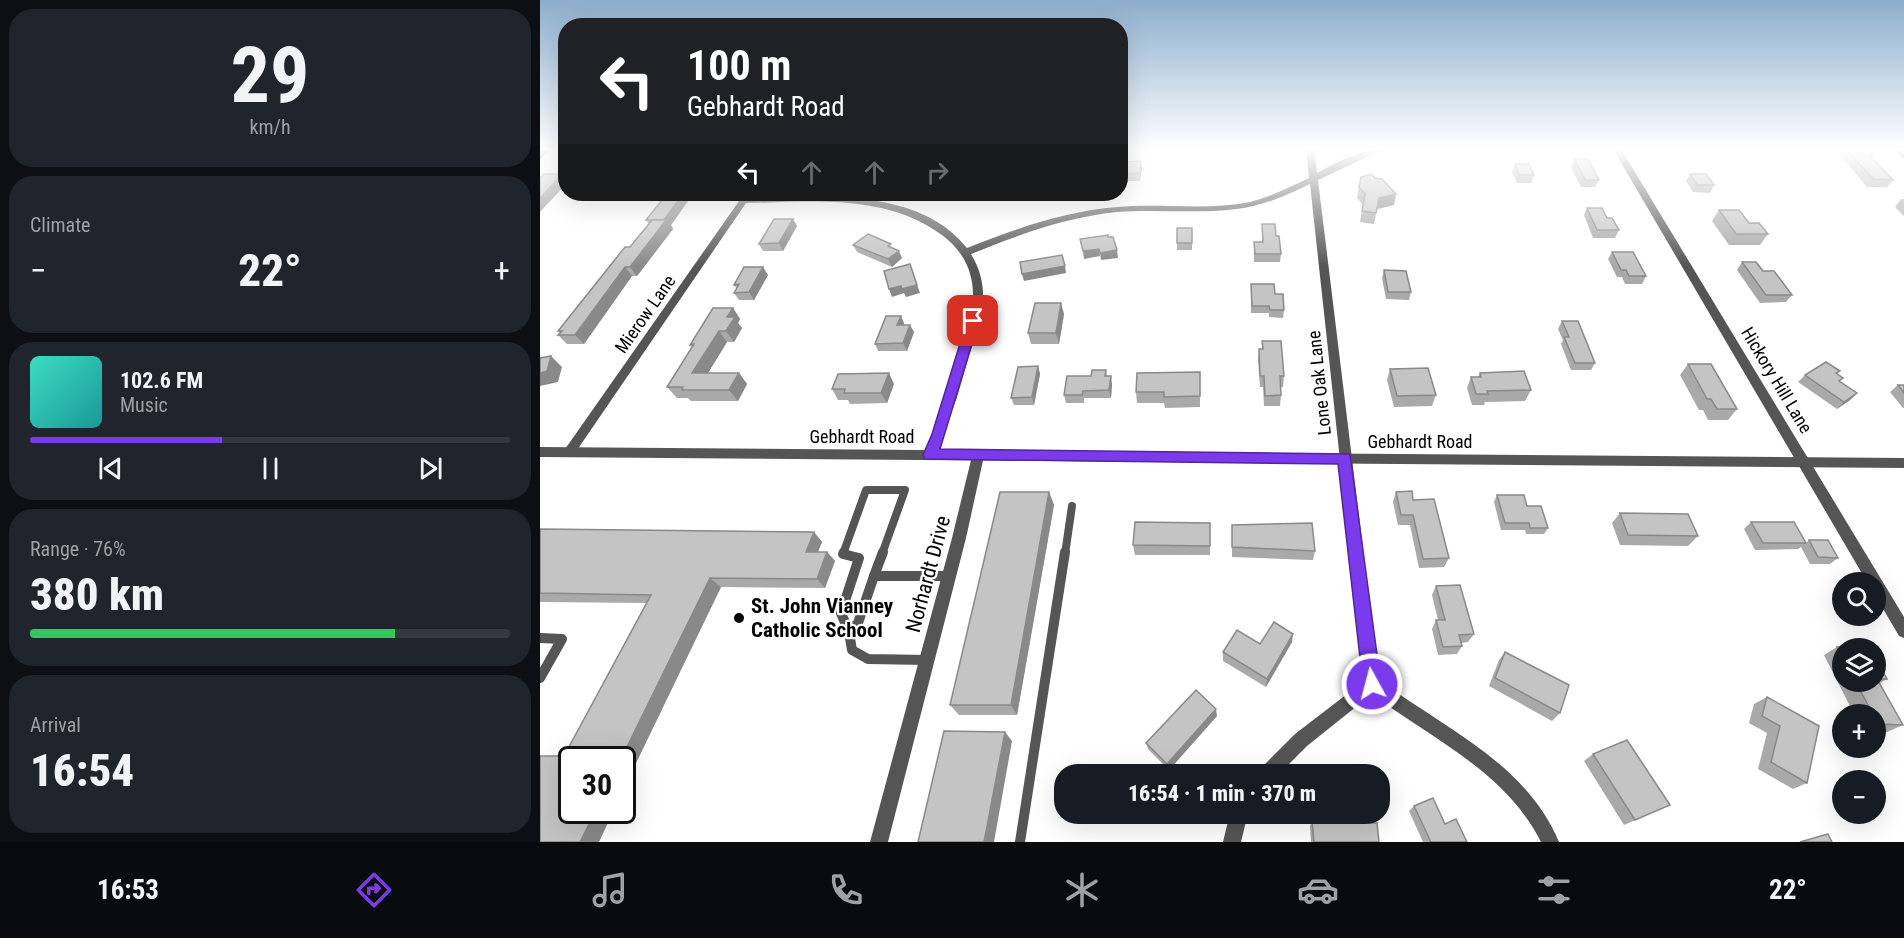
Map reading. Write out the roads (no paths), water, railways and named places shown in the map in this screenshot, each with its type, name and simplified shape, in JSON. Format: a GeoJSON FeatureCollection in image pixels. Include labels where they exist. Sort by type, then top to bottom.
{"type":"FeatureCollection","features":[{"type":"Feature","properties":{"kind":"street"},"geometry":{"type":"LineString","coordinates":[[967,252],[1038,225],[1080,213],[1140,207],[1234,207],[1266,200],[1291,188]]}},
{"type":"Feature","properties":{"kind":"street","name":"Lone Oak Lane"},"geometry":{"type":"LineString","coordinates":[[1314,188],[1372,684]]}},
{"type":"Feature","properties":{"kind":"street","name":"Hickory Hill Lane"},"geometry":{"type":"LineString","coordinates":[[1641,188],[1904,631]]}},
{"type":"Feature","properties":{"kind":"street","name":"Mierow Lane"},"geometry":{"type":"LineString","coordinates":[[569,452],[742,201]]}},
{"type":"Feature","properties":{"kind":"street"},"geometry":{"type":"LineString","coordinates":[[848,201],[887,206],[920,216],[933,223],[967,252],[976,273],[977,310],[939,434],[930,455]]}},
{"type":"Feature","properties":{"kind":"street","name":"Gebhardt Road"},"geometry":{"type":"LineString","coordinates":[[540,452],[1904,463]]}},
{"type":"Feature","properties":{"kind":"street","name":"Norhardt Drive"},"geometry":{"type":"LineString","coordinates":[[879,842],[978,456]]}},
{"type":"Feature","properties":{"kind":"street"},"geometry":{"type":"LineString","coordinates":[[1277,764],[1301,740],[1372,684],[1415,716],[1482,760],[1514,786],[1531,804],[1544,825],[1550,842]]}},
{"type":"Feature","properties":{"kind":"street"},"geometry":{"type":"LineString","coordinates":[[1232,842],[1236,824]]}},
{"type":"Feature","properties":{"kind":"lane"},"geometry":{"type":"LineString","coordinates":[[849,632],[858,623],[905,490],[866,490],[843,554],[859,558],[841,613],[849,632],[852,650],[868,658],[927,660]]}},
{"type":"Feature","properties":{"kind":"lane"},"geometry":{"type":"LineString","coordinates":[[1020,842],[1072,506]]}},
{"type":"Feature","properties":{"kind":"lane"},"geometry":{"type":"LineString","coordinates":[[874,576],[949,576]]}},
{"type":"Feature","properties":{"kind":"lane"},"geometry":{"type":"LineString","coordinates":[[540,638],[562,639],[540,678]]}},
{"type":"Feature","properties":{"kind":"place","name":"St. John Vianney Catholic School"},"geometry":{"type":"Point","coordinates":[739,618]}}]}
